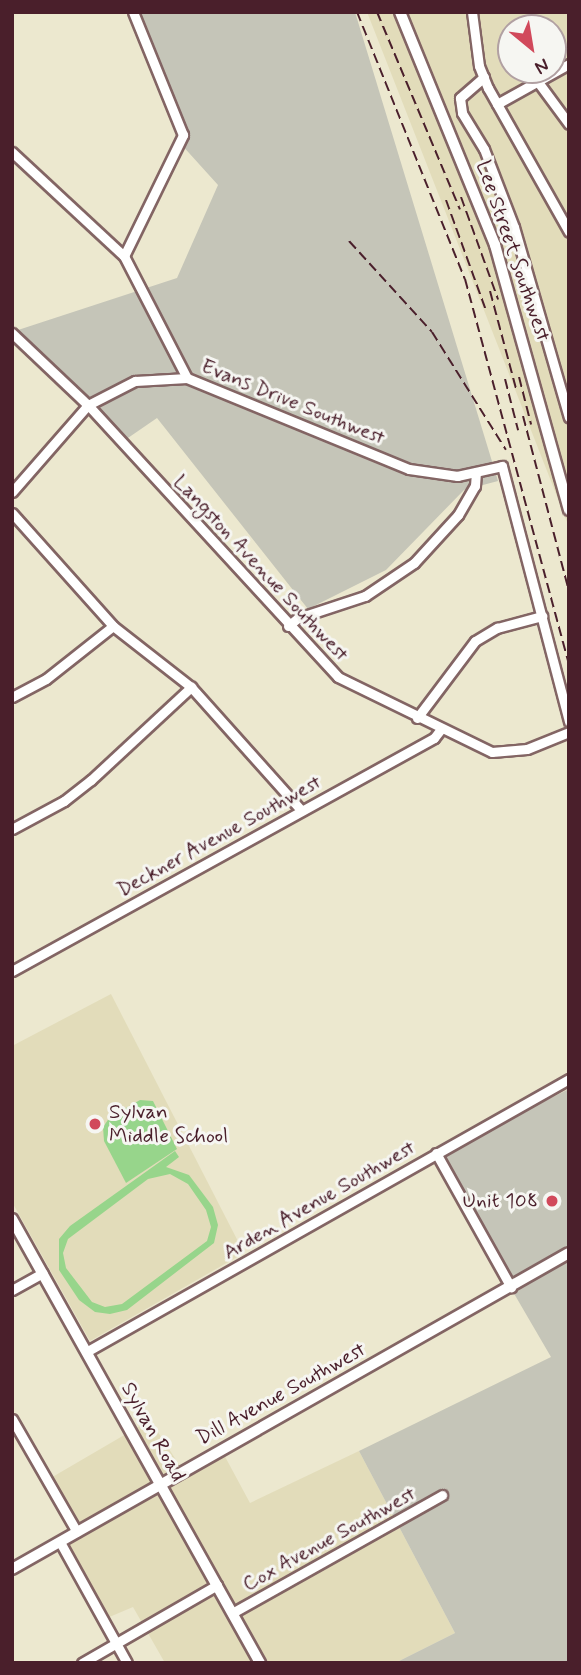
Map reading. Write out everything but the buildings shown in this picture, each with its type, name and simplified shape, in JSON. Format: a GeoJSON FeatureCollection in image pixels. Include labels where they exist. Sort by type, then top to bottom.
{"type":"FeatureCollection","features":[{"type":"Feature","properties":{"kind":"main road","name":"Lee Street Southwest"},"geometry":{"type":"LineString","coordinates":[[400,12],[495,246],[569,510]]}},
{"type":"Feature","properties":{"kind":"main road","name":"Sylvan Road"},"geometry":{"type":"LineString","coordinates":[[12,1219],[260,1663]]}},
{"type":"Feature","properties":{"kind":"main road","name":"Dill Avenue Southwest"},"geometry":{"type":"LineString","coordinates":[[12,1569],[569,1253]]}},
{"type":"Feature","properties":{"kind":"street"},"geometry":{"type":"LineString","coordinates":[[124,256],[183,135],[133,12]]}},
{"type":"Feature","properties":{"kind":"street"},"geometry":{"type":"LineString","coordinates":[[472,12],[484,77],[567,225]]}},
{"type":"Feature","properties":{"kind":"street"},"geometry":{"type":"LineString","coordinates":[[484,77],[460,98],[462,113],[484,149],[514,227],[569,417]]}},
{"type":"Feature","properties":{"kind":"street"},"geometry":{"type":"LineString","coordinates":[[497,104],[534,84]]}},
{"type":"Feature","properties":{"kind":"street"},"geometry":{"type":"LineString","coordinates":[[539,84],[569,124]]}},
{"type":"Feature","properties":{"kind":"street","name":"Evans Drive Southwest"},"geometry":{"type":"LineString","coordinates":[[14,157],[124,256],[187,378],[409,469],[443,476],[502,466],[542,616]]}},
{"type":"Feature","properties":{"kind":"street","name":"Langston Avenue Southwest"},"geometry":{"type":"LineString","coordinates":[[12,333],[88,405],[288,626],[338,677],[481,748],[504,753],[527,749],[569,732]]}},
{"type":"Feature","properties":{"kind":"street"},"geometry":{"type":"LineString","coordinates":[[12,492],[88,405],[135,381],[187,378]]}},
{"type":"Feature","properties":{"kind":"street"},"geometry":{"type":"LineString","coordinates":[[288,626],[298,618],[365,596],[414,563],[458,516],[475,486],[476,472]]}},
{"type":"Feature","properties":{"kind":"street"},"geometry":{"type":"LineString","coordinates":[[12,513],[113,626],[191,687],[302,811]]}},
{"type":"Feature","properties":{"kind":"street"},"geometry":{"type":"LineString","coordinates":[[417,718],[475,641],[497,628],[542,616],[569,721]]}},
{"type":"Feature","properties":{"kind":"street"},"geometry":{"type":"LineString","coordinates":[[12,697],[46,679],[113,626]]}},
{"type":"Feature","properties":{"kind":"street"},"geometry":{"type":"LineString","coordinates":[[12,829],[64,801],[91,780],[191,687]]}},
{"type":"Feature","properties":{"kind":"street","name":"Deckner Avenue Southwest"},"geometry":{"type":"LineString","coordinates":[[12,971],[434,738],[441,729]]}},
{"type":"Feature","properties":{"kind":"street","name":"Arden Avenue Southwest"},"geometry":{"type":"LineString","coordinates":[[86,1352],[569,1079]]}},
{"type":"Feature","properties":{"kind":"street"},"geometry":{"type":"LineString","coordinates":[[436,1153],[511,1287]]}},
{"type":"Feature","properties":{"kind":"street"},"geometry":{"type":"LineString","coordinates":[[12,1290],[43,1273]]}},
{"type":"Feature","properties":{"kind":"street"},"geometry":{"type":"LineString","coordinates":[[12,1419],[76,1532]]}},
{"type":"Feature","properties":{"kind":"street","name":"Cox Avenue Southwest"},"geometry":{"type":"LineString","coordinates":[[232,1613],[442,1495]]}},
{"type":"Feature","properties":{"kind":"street"},"geometry":{"type":"LineString","coordinates":[[60,1542],[127,1663]]}},
{"type":"Feature","properties":{"kind":"street"},"geometry":{"type":"LineString","coordinates":[[82,1663],[217,1585]]}},
{"type":"Feature","properties":{"kind":"shaded area"},"geometry":{"type":"Polygon","coordinates":[[[128,12],[355,12],[498,481],[464,490],[386,570],[308,609],[157,418],[125,440],[15,331],[177,278],[218,185],[180,143],[128,12]]]}},
{"type":"Feature","properties":{"kind":"shaded area"},"geometry":{"type":"Polygon","coordinates":[[[367,12],[569,12],[569,527],[367,12]]]}},
{"type":"Feature","properties":{"kind":"shaded area","name":"Sylvan Middle School"},"geometry":{"type":"Polygon","coordinates":[[[111,994],[244,1253],[90,1341],[12,1202],[12,1046],[111,994]]]}},
{"type":"Feature","properties":{"kind":"shaded area"},"geometry":{"type":"Polygon","coordinates":[[[569,1089],[569,1663],[395,1663],[455,1633],[359,1451],[551,1357],[434,1156],[569,1089]]]}},
{"type":"Feature","properties":{"kind":"shaded area"},"geometry":{"type":"Polygon","coordinates":[[[150,1420],[184,1472],[222,1451],[250,1503],[359,1451],[455,1633],[395,1663],[165,1663],[133,1607],[107,1618],[59,1540],[77,1529],[49,1479],[150,1420]]]}},
{"type":"Feature","properties":{"kind":"green space"},"geometry":{"type":"Polygon","coordinates":[[[140,1100],[153,1101],[177,1149],[126,1183],[104,1141],[103,1127],[110,1117],[140,1100]]]}},
{"type":"Feature","properties":{"kind":"green space"},"geometry":{"type":"Polygon","coordinates":[[[175,1151],[179,1157],[166,1167],[189,1175],[213,1207],[218,1225],[214,1243],[127,1310],[110,1314],[95,1312],[79,1300],[59,1270],[59,1239],[70,1226],[175,1151]],[[170,1174],[148,1179],[68,1239],[63,1253],[66,1268],[92,1302],[105,1307],[122,1304],[207,1241],[211,1227],[206,1210],[188,1184],[170,1174]]]}},
{"type":"Feature","properties":{"kind":"railway"},"geometry":{"type":"LineString","coordinates":[[357,12],[465,279],[569,664]]}},
{"type":"Feature","properties":{"kind":"railway"},"geometry":{"type":"LineString","coordinates":[[377,12],[460,209]]}},
{"type":"Feature","properties":{"kind":"railway"},"geometry":{"type":"LineString","coordinates":[[461,197],[498,299]]}},
{"type":"Feature","properties":{"kind":"railway"},"geometry":{"type":"LineString","coordinates":[[446,200],[485,308]]}},
{"type":"Feature","properties":{"kind":"railway"},"geometry":{"type":"LineString","coordinates":[[349,241],[432,332],[506,450]]}},
{"type":"Feature","properties":{"kind":"railway"},"geometry":{"type":"LineString","coordinates":[[490,291],[516,389]]}},
{"type":"Feature","properties":{"kind":"railway"},"geometry":{"type":"LineString","coordinates":[[519,377],[531,424]]}},
{"type":"Feature","properties":{"kind":"railway"},"geometry":{"type":"LineString","coordinates":[[505,379],[518,430]]}},
{"type":"Feature","properties":{"kind":"railway"},"geometry":{"type":"LineString","coordinates":[[523,416],[569,591]]}},
{"type":"Feature","properties":{"kind":"place","name":"Sylvan Middle School"},"geometry":{"type":"Point","coordinates":[95,1124]}},
{"type":"Feature","properties":{"kind":"place","name":"Unit 108"},"geometry":{"type":"Point","coordinates":[552,1201]}}]}
